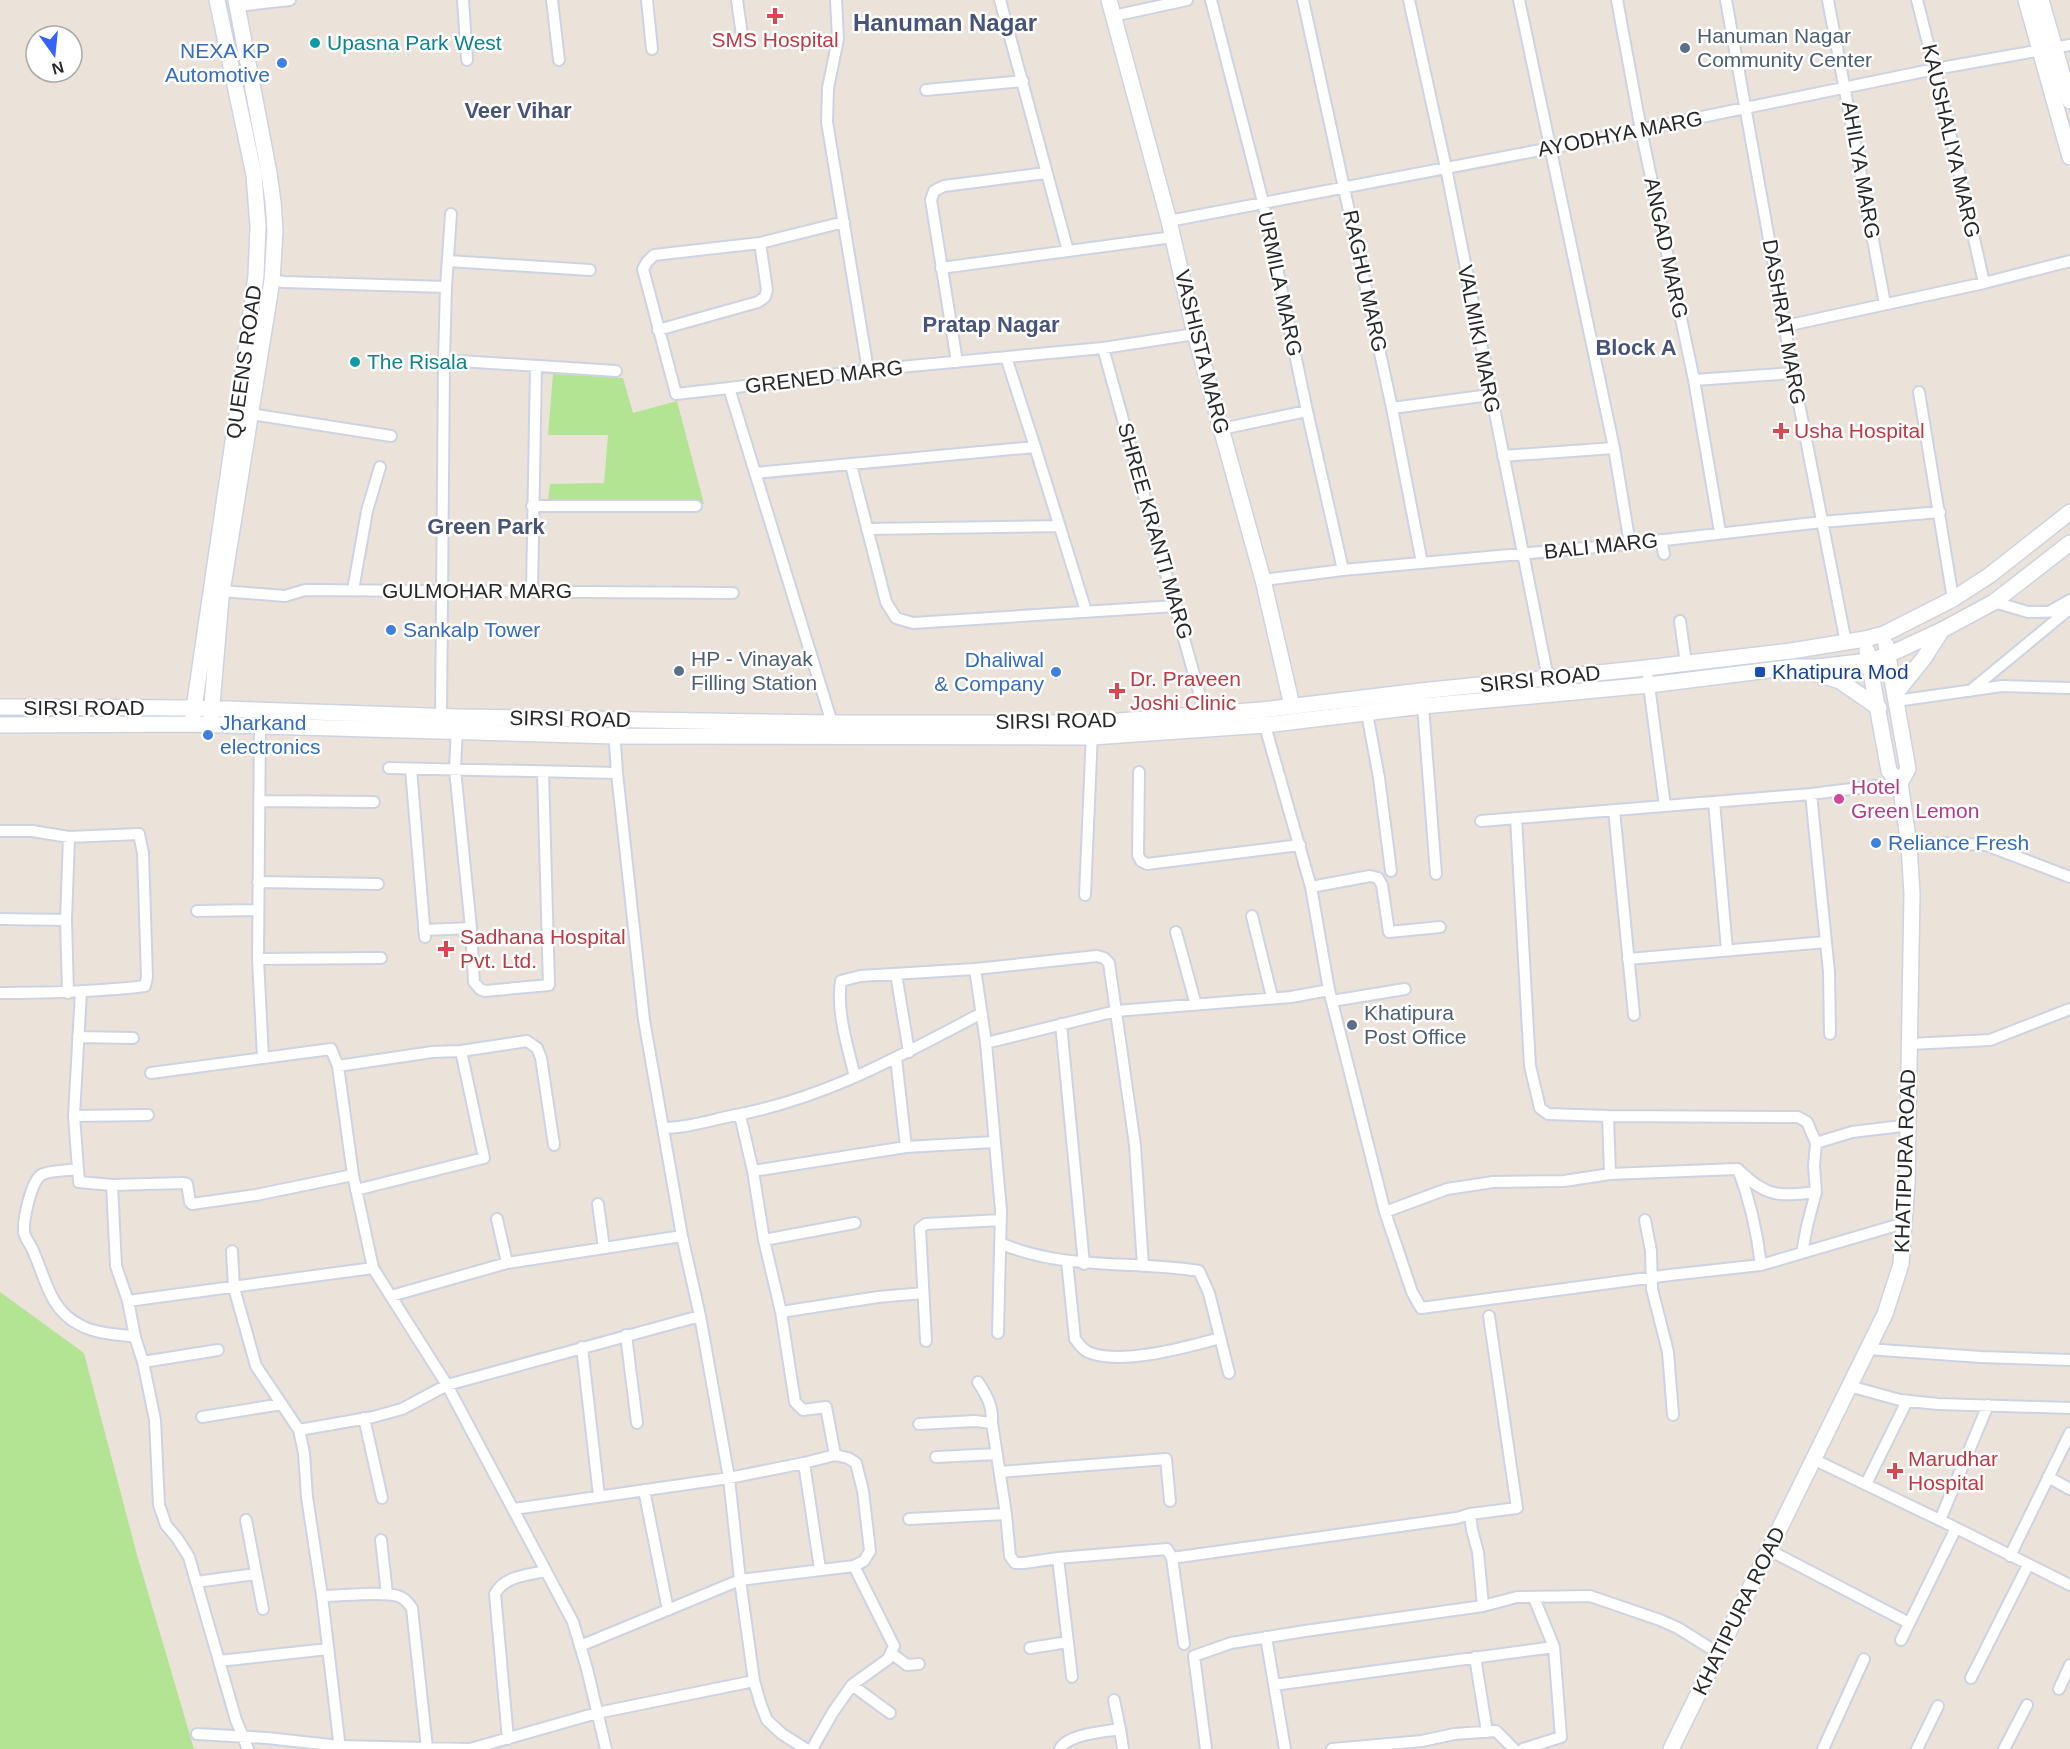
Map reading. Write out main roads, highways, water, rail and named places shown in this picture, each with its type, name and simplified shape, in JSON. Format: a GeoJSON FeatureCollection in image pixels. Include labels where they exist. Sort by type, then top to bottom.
{"type":"FeatureCollection","features":[{"type":"Feature","properties":{"kind":"place","name":"SMS Hospital"},"geometry":{"type":"Point","coordinates":[775,16]}},
{"type":"Feature","properties":{"kind":"place","name":"Upasna Park West"},"geometry":{"type":"Point","coordinates":[315,43]}},
{"type":"Feature","properties":{"kind":"place","name":"Hanuman Nagar Community Center"},"geometry":{"type":"Point","coordinates":[1685,48]}},
{"type":"Feature","properties":{"kind":"place","name":"NEXA KP Automotive"},"geometry":{"type":"Point","coordinates":[282,63]}},
{"type":"Feature","properties":{"kind":"place","name":"The Risala"},"geometry":{"type":"Point","coordinates":[355,362]}},
{"type":"Feature","properties":{"kind":"place","name":"Usha Hospital"},"geometry":{"type":"Point","coordinates":[1781,431]}},
{"type":"Feature","properties":{"kind":"place","name":"Sankalp Tower"},"geometry":{"type":"Point","coordinates":[391,630]}},
{"type":"Feature","properties":{"kind":"place","name":"HP - Vinayak Filling Station"},"geometry":{"type":"Point","coordinates":[679,671]}},
{"type":"Feature","properties":{"kind":"place","name":"Dhaliwal & Company"},"geometry":{"type":"Point","coordinates":[1056,672]}},
{"type":"Feature","properties":{"kind":"place","name":"Khatipura Mod"},"geometry":{"type":"Point","coordinates":[1760,672]}},
{"type":"Feature","properties":{"kind":"place","name":"Dr. Praveen Joshi Clinic"},"geometry":{"type":"Point","coordinates":[1117,691]}},
{"type":"Feature","properties":{"kind":"place","name":"Jharkand electronics"},"geometry":{"type":"Point","coordinates":[208,735]}},
{"type":"Feature","properties":{"kind":"place","name":"Hotel Green Lemon"},"geometry":{"type":"Point","coordinates":[1839,799]}},
{"type":"Feature","properties":{"kind":"place","name":"Reliance Fresh"},"geometry":{"type":"Point","coordinates":[1876,843]}},
{"type":"Feature","properties":{"kind":"place","name":"Sadhana Hospital Pvt. Ltd."},"geometry":{"type":"Point","coordinates":[446,949]}},
{"type":"Feature","properties":{"kind":"place","name":"Khatipura Post Office"},"geometry":{"type":"Point","coordinates":[1352,1025]}},
{"type":"Feature","properties":{"kind":"place","name":"Marudhar Hospital"},"geometry":{"type":"Point","coordinates":[1895,1471]}},
{"type":"Feature","properties":{"kind":"district","name":"Hanuman Nagar"},"geometry":{"type":"Point","coordinates":[945,23]}},
{"type":"Feature","properties":{"kind":"district","name":"Veer Vihar"},"geometry":{"type":"Point","coordinates":[518,110]}},
{"type":"Feature","properties":{"kind":"district","name":"Pratap Nagar"},"geometry":{"type":"Point","coordinates":[991,324]}},
{"type":"Feature","properties":{"kind":"district","name":"Block A"},"geometry":{"type":"Point","coordinates":[1636,347]}},
{"type":"Feature","properties":{"kind":"district","name":"Green Park"},"geometry":{"type":"Point","coordinates":[486,526]}}]}
